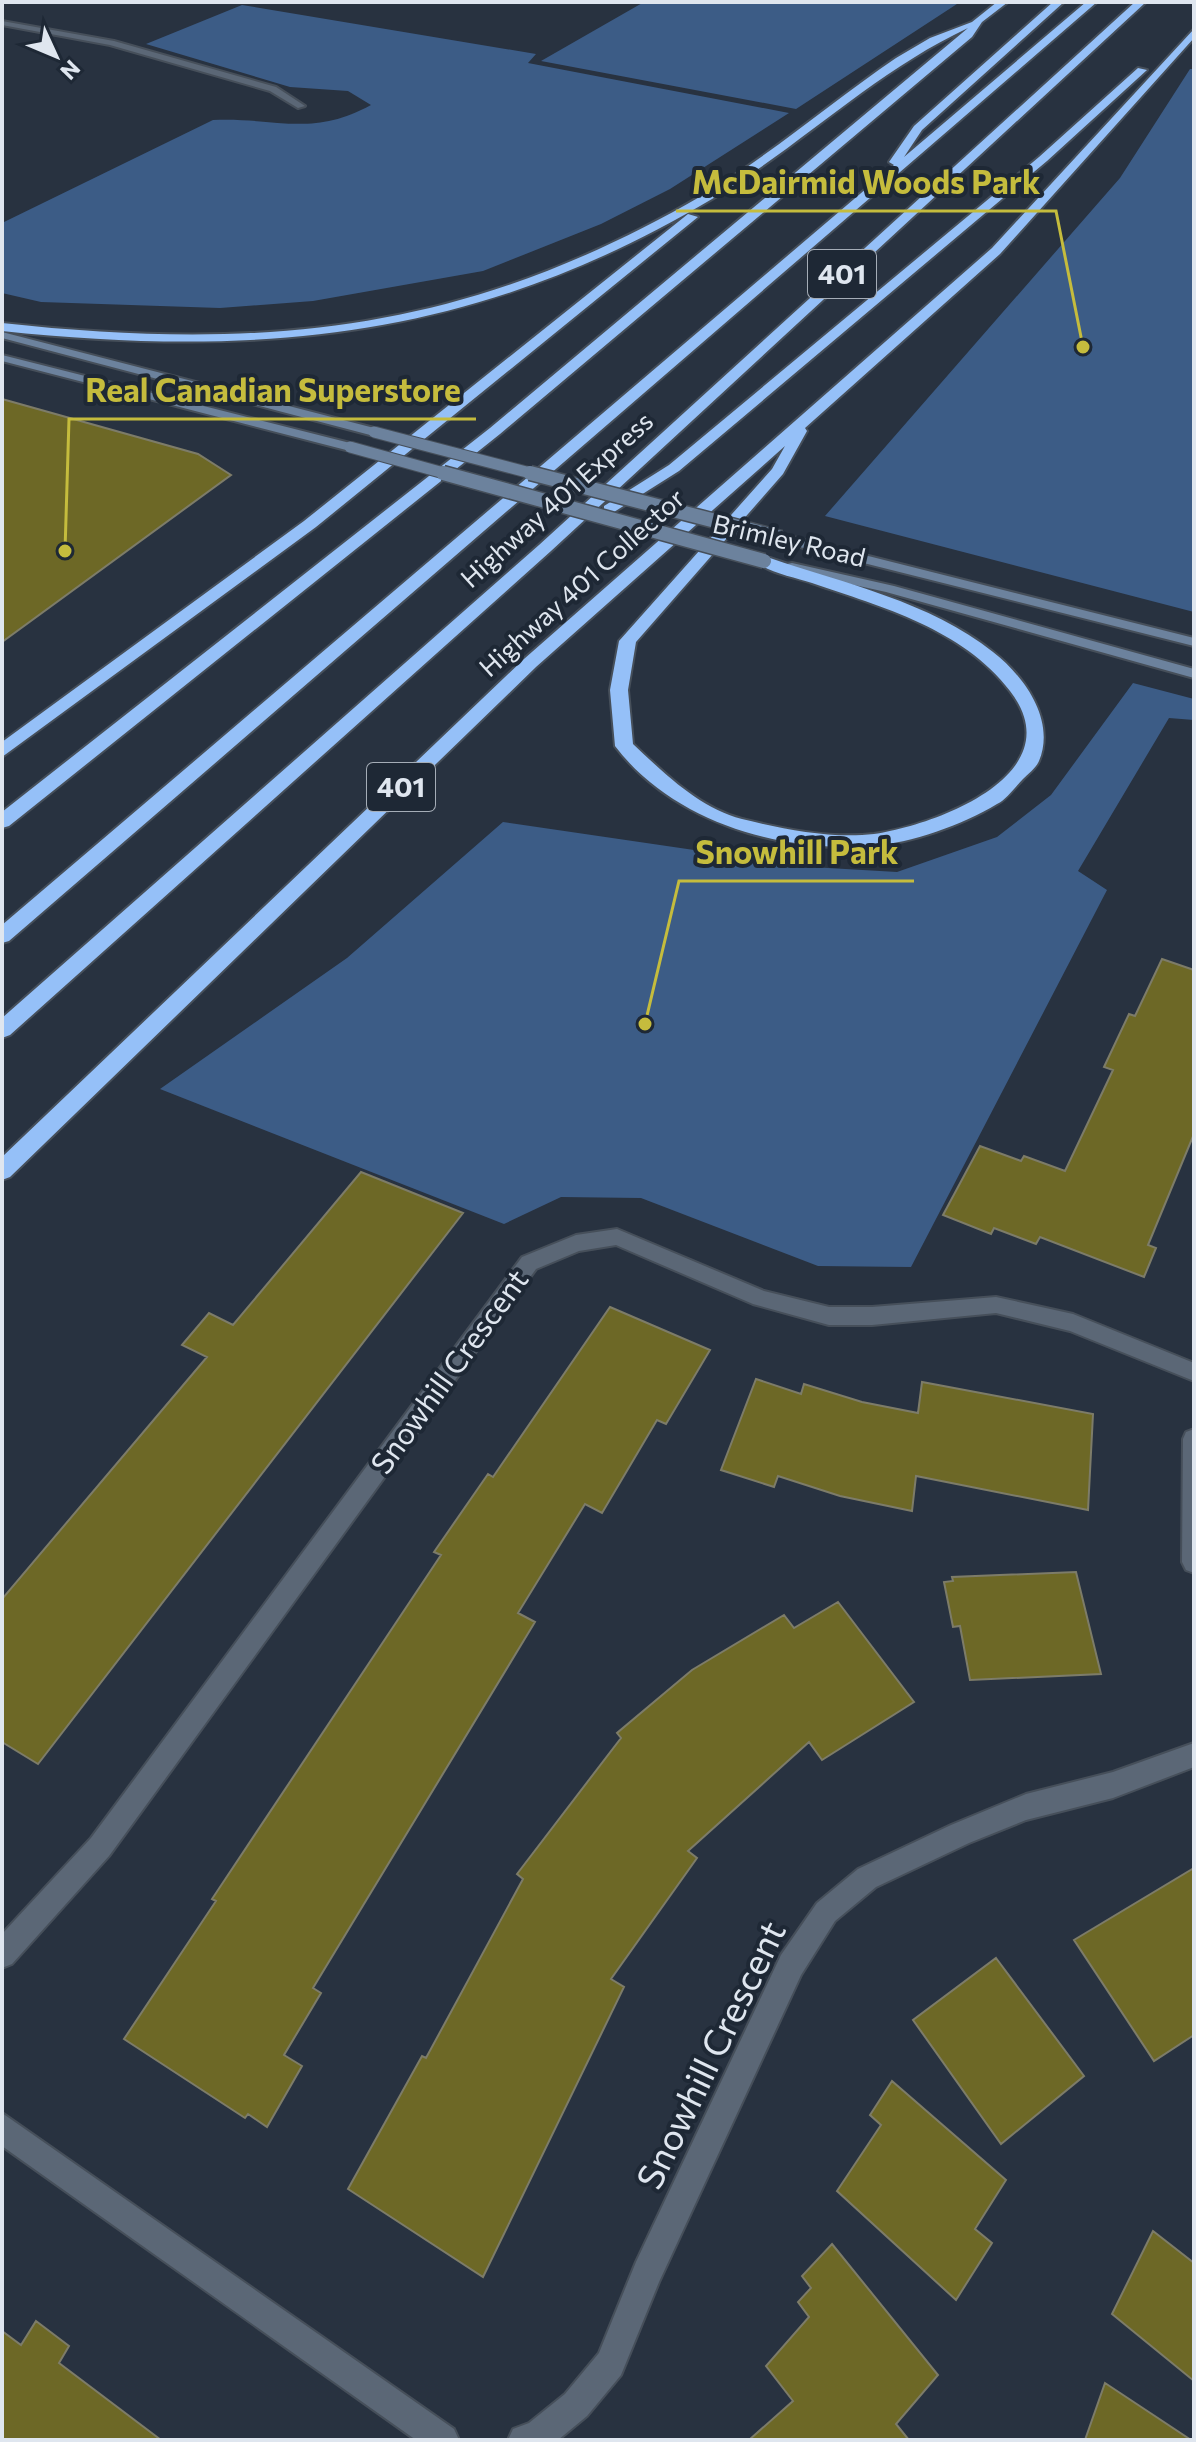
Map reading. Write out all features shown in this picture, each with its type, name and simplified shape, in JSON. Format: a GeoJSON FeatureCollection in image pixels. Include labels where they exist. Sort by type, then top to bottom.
{"type":"FeatureCollection","features":[{"type":"Feature","properties":{"kind":"highway"},"geometry":{"type":"LineString","coordinates":[[2,327],[85,337],[170,340],[308,335],[389,322],[465,305],[525,285],[618,244],[709,196],[881,75],[949,32],[978,20],[1003,2]]}},
{"type":"Feature","properties":{"kind":"highway"},"geometry":{"type":"LineString","coordinates":[[877,188],[918,128],[1059,2]]}},
{"type":"Feature","properties":{"kind":"highway","name":"Highway 401 Express"},"geometry":{"type":"LineString","coordinates":[[2,936],[1092,2]]}},
{"type":"Feature","properties":{"kind":"highway","name":"Highway 401 Express"},"geometry":{"type":"LineString","coordinates":[[2,1030],[545,548],[1141,2]]}},
{"type":"Feature","properties":{"kind":"highway"},"geometry":{"type":"LineString","coordinates":[[2,822],[495,431],[969,35],[978,20]]}},
{"type":"Feature","properties":{"kind":"highway"},"geometry":{"type":"LineString","coordinates":[[545,548],[674,468],[1043,159],[1194,23]]}},
{"type":"Feature","properties":{"kind":"highway","name":"Highway 401 Collector"},"geometry":{"type":"LineString","coordinates":[[2,1171],[530,663],[996,251],[1194,32]]}},
{"type":"Feature","properties":{"kind":"highway"},"geometry":{"type":"LineString","coordinates":[[2,751],[310,524],[690,220],[709,196]]}},
{"type":"Feature","properties":{"kind":"highway"},"geometry":{"type":"LineString","coordinates":[[764,561],[886,603],[950,631],[988,656],[1020,691],[1036,724],[1030,761],[993,799],[941,823],[873,840],[820,840],[733,823],[671,790],[624,746],[619,690],[628,641],[778,471],[809,415]]}},
{"type":"Feature","properties":{"kind":"main road","name":"Brimley Road"},"geometry":{"type":"LineString","coordinates":[[2,335],[1194,642]]}},
{"type":"Feature","properties":{"kind":"main road","name":"Brimley Road"},"geometry":{"type":"LineString","coordinates":[[2,358],[350,447],[764,561],[889,589],[1194,674]]}},
{"type":"Feature","properties":{"kind":"street"},"geometry":{"type":"LineString","coordinates":[[2,23],[111,43],[273,89],[301,106]]}},
{"type":"Feature","properties":{"kind":"street","name":"Snowhill Crescent"},"geometry":{"type":"LineString","coordinates":[[2,1954],[100,1847],[529,1263],[576,1243],[617,1237],[760,1298],[829,1316],[872,1316],[996,1305],[1073,1323],[1194,1372]]}},
{"type":"Feature","properties":{"kind":"street"},"geometry":{"type":"LineString","coordinates":[[1194,1439],[1194,1562]]}},
{"type":"Feature","properties":{"kind":"street","name":"Snowhill Crescent"},"geometry":{"type":"LineString","coordinates":[[524,2440],[537,2437],[576,2405],[610,2364],[647,2273],[791,1965],[826,1912],[867,1878],[960,1834],[1026,1807],[1113,1785],[1194,1755]]}},
{"type":"Feature","properties":{"kind":"street"},"geometry":{"type":"LineString","coordinates":[[2,2128],[443,2440]]}},
{"type":"Feature","properties":{"kind":"shaded area"},"geometry":{"type":"Polygon","coordinates":[[[644,2],[960,2],[796,109],[541,61],[644,2]]]}},
{"type":"Feature","properties":{"kind":"shaded area"},"geometry":{"type":"Polygon","coordinates":[[[242,5],[536,54],[528,63],[789,113],[670,189],[601,224],[483,271],[313,301],[220,308],[41,302],[2,293],[2,223],[213,120],[311,123],[350,115],[371,105],[348,91],[290,87],[146,44],[242,5]]]}},
{"type":"Feature","properties":{"kind":"shaded area"},"geometry":{"type":"Polygon","coordinates":[[[1190,69],[1194,69],[1194,612],[825,516],[1120,178],[1190,69]]]}},
{"type":"Feature","properties":{"kind":"shaded area"},"geometry":{"type":"Polygon","coordinates":[[[1133,683],[1194,699],[1194,720],[1169,718],[1078,871],[1107,890],[911,1267],[818,1266],[641,1198],[561,1197],[504,1224],[160,1089],[347,958],[503,822],[811,867],[897,872],[997,837],[1051,795],[1133,683]]]}},
{"type":"Feature","properties":{"kind":"building"},"geometry":{"type":"Polygon","coordinates":[[[2,399],[198,454],[231,475],[2,642],[2,399]]]}},
{"type":"Feature","properties":{"kind":"building"},"geometry":{"type":"Polygon","coordinates":[[[1162,959],[1194,970],[1194,1134],[1148,1245],[1156,1248],[1144,1277],[1040,1237],[1036,1244],[994,1228],[991,1234],[943,1215],[980,1146],[1021,1161],[1024,1156],[1065,1171],[1113,1070],[1104,1067],[1129,1014],[1135,1016],[1162,959]]]}},
{"type":"Feature","properties":{"kind":"building"},"geometry":{"type":"Polygon","coordinates":[[[361,1172],[463,1213],[38,1764],[2,1742],[2,1599],[207,1357],[182,1345],[209,1313],[233,1325],[361,1172]]]}},
{"type":"Feature","properties":{"kind":"building"},"geometry":{"type":"Polygon","coordinates":[[[610,1307],[710,1350],[666,1424],[657,1420],[602,1513],[585,1504],[518,1613],[535,1622],[313,1988],[321,1993],[284,2055],[302,2066],[267,2127],[248,2114],[245,2118],[124,2039],[216,1901],[212,1899],[441,1555],[434,1552],[488,1474],[493,1477],[610,1307]]]}},
{"type":"Feature","properties":{"kind":"building"},"geometry":{"type":"Polygon","coordinates":[[[756,1379],[801,1394],[804,1384],[862,1402],[918,1413],[922,1382],[1093,1414],[1088,1510],[916,1476],[912,1511],[840,1496],[778,1476],[774,1487],[721,1470],[756,1379]]]}},
{"type":"Feature","properties":{"kind":"building"},"geometry":{"type":"Polygon","coordinates":[[[1076,1572],[1101,1674],[970,1680],[960,1626],[953,1627],[944,1582],[953,1581],[952,1577],[1076,1572]]]}},
{"type":"Feature","properties":{"kind":"building"},"geometry":{"type":"Polygon","coordinates":[[[838,1602],[914,1702],[822,1760],[809,1742],[688,1851],[697,1858],[611,1979],[624,1987],[483,2277],[348,2189],[422,2056],[426,2058],[523,1879],[517,1874],[621,1738],[617,1733],[692,1670],[784,1615],[794,1628],[838,1602]]]}},
{"type":"Feature","properties":{"kind":"building"},"geometry":{"type":"Polygon","coordinates":[[[1194,1868],[1194,2035],[1154,2061],[1074,1940],[1194,1868]]]}},
{"type":"Feature","properties":{"kind":"building"},"geometry":{"type":"Polygon","coordinates":[[[996,1958],[1084,2076],[1001,2144],[913,2020],[996,1958]]]}},
{"type":"Feature","properties":{"kind":"building"},"geometry":{"type":"Polygon","coordinates":[[[892,2081],[1006,2180],[975,2229],[992,2243],[956,2300],[837,2191],[881,2125],[870,2115],[892,2081]]]}},
{"type":"Feature","properties":{"kind":"building"},"geometry":{"type":"Polygon","coordinates":[[[1153,2231],[1194,2263],[1194,2381],[1112,2314],[1153,2231]]]}},
{"type":"Feature","properties":{"kind":"building"},"geometry":{"type":"Polygon","coordinates":[[[832,2244],[938,2375],[896,2424],[909,2440],[749,2440],[793,2401],[766,2366],[809,2317],[798,2302],[811,2288],[802,2276],[832,2244]]]}},
{"type":"Feature","properties":{"kind":"building"},"geometry":{"type":"Polygon","coordinates":[[[36,2321],[69,2346],[59,2363],[161,2440],[2,2440],[2,2331],[21,2345],[36,2321]]]}},
{"type":"Feature","properties":{"kind":"building"},"geometry":{"type":"Polygon","coordinates":[[[1105,2383],[1191,2440],[1085,2440],[1105,2383]]]}},
{"type":"Feature","properties":{"kind":"place","name":"McDairmid Woods Park"},"geometry":{"type":"Point","coordinates":[1083,347]}},
{"type":"Feature","properties":{"kind":"place","name":"Real Canadian Superstore"},"geometry":{"type":"Point","coordinates":[65,551]}},
{"type":"Feature","properties":{"kind":"place","name":"Snowhill Park"},"geometry":{"type":"Point","coordinates":[645,1024]}}]}
